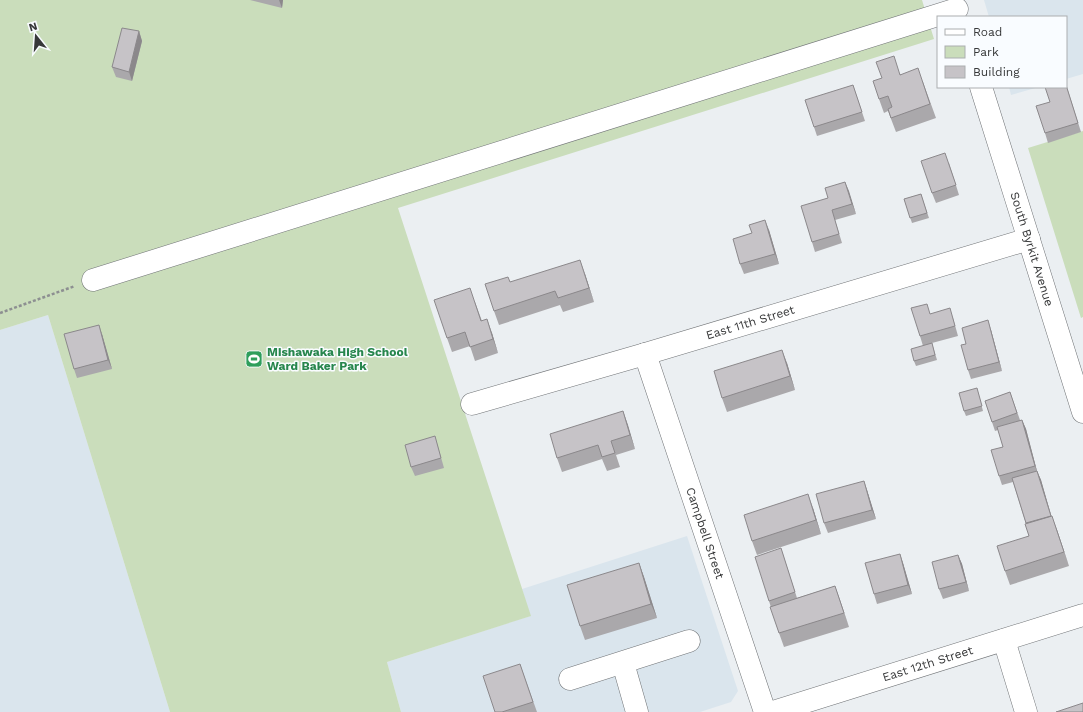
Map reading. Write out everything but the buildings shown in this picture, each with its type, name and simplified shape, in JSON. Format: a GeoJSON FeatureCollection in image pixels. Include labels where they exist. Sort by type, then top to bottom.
{"type":"FeatureCollection","features":[{"type":"Feature","properties":{"kind":"street"},"geometry":{"type":"LineString","coordinates":[[93,280],[957,9]]}},
{"type":"Feature","properties":{"kind":"street","name":"South Byrkit Avenue"},"geometry":{"type":"LineString","coordinates":[[981,88],[1083,412]]}},
{"type":"Feature","properties":{"kind":"street","name":"East 11th Street"},"geometry":{"type":"LineString","coordinates":[[472,404],[1029,239]]}},
{"type":"Feature","properties":{"kind":"street","name":"Campbell Street"},"geometry":{"type":"LineString","coordinates":[[645,354],[764,712]]}},
{"type":"Feature","properties":{"kind":"street","name":"East 12th Street"},"geometry":{"type":"LineString","coordinates":[[773,712],[1083,615]]}},
{"type":"Feature","properties":{"kind":"street"},"geometry":{"type":"LineString","coordinates":[[1004,640],[1026,712]]}},
{"type":"Feature","properties":{"kind":"street"},"geometry":{"type":"LineString","coordinates":[[570,679],[689,642]]}},
{"type":"Feature","properties":{"kind":"street"},"geometry":{"type":"LineString","coordinates":[[623,663],[637,712]]}},
{"type":"Feature","properties":{"kind":"path"},"geometry":{"type":"LineString","coordinates":[[0,313],[93,280]]}},
{"type":"Feature","properties":{"kind":"shaded area"},"geometry":{"type":"Polygon","coordinates":[[[984,0],[1083,0],[1083,74],[1067,79],[1067,16],[989,16],[984,0]]]}},
{"type":"Feature","properties":{"kind":"shaded area"},"geometry":{"type":"Polygon","coordinates":[[[1009,88],[1036,88],[1011,95],[1009,88]]]}},
{"type":"Feature","properties":{"kind":"shaded area"},"geometry":{"type":"Polygon","coordinates":[[[48,315],[170,712],[0,712],[0,330],[48,315]]]}},
{"type":"Feature","properties":{"kind":"shaded area"},"geometry":{"type":"Polygon","coordinates":[[[687,536],[738,691],[731,702],[700,712],[401,712],[387,662],[530,616],[522,589],[687,536]]]}},
{"type":"Feature","properties":{"kind":"green space","name":"Mishawaka High School Ward Baker Park"},"geometry":{"type":"Polygon","coordinates":[[[0,0],[922,0],[934,39],[398,208],[531,616],[387,662],[401,712],[170,712],[48,315],[0,330],[0,0]]]}},
{"type":"Feature","properties":{"kind":"green space"},"geometry":{"type":"Polygon","coordinates":[[[1083,131],[1083,317],[1081,318],[1028,148],[1083,131]]]}},
{"type":"Feature","properties":{"kind":"place","name":"Mishawaka High School Ward Baker Park"},"geometry":{"type":"Point","coordinates":[254,359]}}]}
